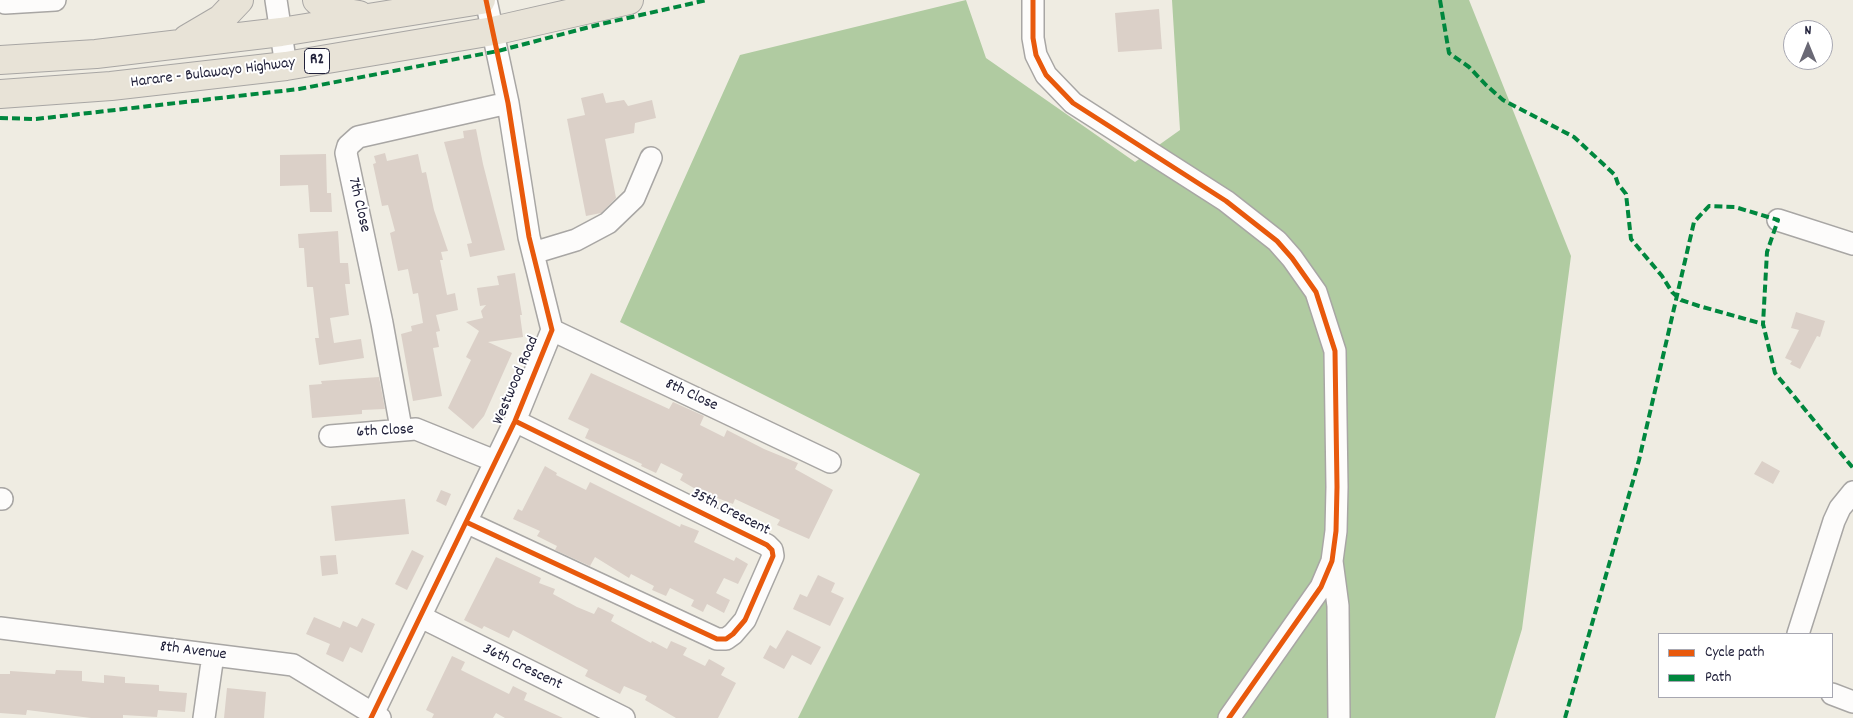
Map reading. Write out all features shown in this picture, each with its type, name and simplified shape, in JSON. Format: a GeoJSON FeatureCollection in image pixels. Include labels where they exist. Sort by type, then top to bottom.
{"type":"FeatureCollection","features":[{"type":"Feature","properties":{"kind":"highway"},"geometry":{"type":"LineString","coordinates":[[177,45],[221,19],[239,0]]}},
{"type":"Feature","properties":{"kind":"highway"},"geometry":{"type":"LineString","coordinates":[[317,0],[322,5],[340,12],[374,18]]}},
{"type":"Feature","properties":{"kind":"highway","name":"Harare - Bulawayo Highway"},"geometry":{"type":"LineString","coordinates":[[0,60],[96,54],[177,45],[281,32],[480,0]]}},
{"type":"Feature","properties":{"kind":"highway","name":"Harare - Bulawayo Highway"},"geometry":{"type":"LineString","coordinates":[[0,94],[111,86],[286,66],[493,31],[629,0]]}},
{"type":"Feature","properties":{"kind":"street"},"geometry":{"type":"LineString","coordinates":[[5,3],[55,0]]}},
{"type":"Feature","properties":{"kind":"street"},"geometry":{"type":"LineString","coordinates":[[276,0],[286,66]]}},
{"type":"Feature","properties":{"kind":"street","name":"Westwood Road"},"geometry":{"type":"LineString","coordinates":[[374,717],[515,421],[552,330],[533,253],[508,103],[486,0]]}},
{"type":"Feature","properties":{"kind":"street"},"geometry":{"type":"LineString","coordinates":[[1033,0],[1033,38],[1036,55],[1053,84],[1073,103],[1226,201],[1261,227],[1292,258],[1316,292],[1335,351],[1337,487],[1336,531],[1332,561],[1338,606],[1340,718]]}},
{"type":"Feature","properties":{"kind":"street","name":"7th Close"},"geometry":{"type":"LineString","coordinates":[[401,428],[377,297],[346,153],[348,146],[358,137],[508,103]]}},
{"type":"Feature","properties":{"kind":"street"},"geometry":{"type":"LineString","coordinates":[[533,253],[576,240],[608,222],[634,198],[651,158]]}},
{"type":"Feature","properties":{"kind":"street"},"geometry":{"type":"LineString","coordinates":[[1778,220],[1853,244]]}},
{"type":"Feature","properties":{"kind":"street","name":"8th Close"},"geometry":{"type":"LineString","coordinates":[[552,330],[830,462]]}},
{"type":"Feature","properties":{"kind":"street","name":"35th Crescent"},"geometry":{"type":"LineString","coordinates":[[466,522],[717,639],[726,639],[734,634],[745,620],[773,556],[770,547],[515,421]]}},
{"type":"Feature","properties":{"kind":"street","name":"6th Close"},"geometry":{"type":"LineString","coordinates":[[330,436],[401,428],[416,429],[495,461]]}},
{"type":"Feature","properties":{"kind":"street"},"geometry":{"type":"LineString","coordinates":[[1798,633],[1834,521],[1840,508],[1853,492]]}},
{"type":"Feature","properties":{"kind":"street"},"geometry":{"type":"LineString","coordinates":[[1229,718],[1316,594],[1332,561]]}},
{"type":"Feature","properties":{"kind":"street","name":"36th Crescent"},"geometry":{"type":"LineString","coordinates":[[421,617],[624,718]]}},
{"type":"Feature","properties":{"kind":"street","name":"8th Avenue"},"geometry":{"type":"LineString","coordinates":[[0,628],[293,665],[374,717]]}},
{"type":"Feature","properties":{"kind":"street"},"geometry":{"type":"LineString","coordinates":[[204,718],[213,655]]}},
{"type":"Feature","properties":{"kind":"street"},"geometry":{"type":"LineString","coordinates":[[1833,694],[1853,702]]}},
{"type":"Feature","properties":{"kind":"green space"},"geometry":{"type":"Polygon","coordinates":[[[966,0],[986,58],[1135,162],[1180,130],[1172,0],[1469,0],[1571,256],[1522,629],[1495,718],[798,718],[920,474],[620,322],[740,55],[966,0]]]}},
{"type":"Feature","properties":{"kind":"building"},"geometry":{"type":"Polygon","coordinates":[[[1159,9],[1162,49],[1118,52],[1115,13],[1159,9]]]}},
{"type":"Feature","properties":{"kind":"building"},"geometry":{"type":"Polygon","coordinates":[[[603,93],[606,103],[624,100],[628,106],[652,100],[656,118],[635,123],[634,133],[605,139],[616,198],[601,213],[586,216],[567,119],[585,115],[581,98],[603,93]]]}},
{"type":"Feature","properties":{"kind":"building"},"geometry":{"type":"Polygon","coordinates":[[[476,129],[505,250],[470,257],[467,244],[472,243],[444,142],[464,138],[463,131],[476,129]]]}},
{"type":"Feature","properties":{"kind":"building"},"geometry":{"type":"Polygon","coordinates":[[[385,153],[387,161],[418,154],[422,173],[426,172],[434,210],[448,251],[441,252],[443,260],[440,260],[447,295],[455,293],[458,310],[436,315],[440,331],[436,332],[439,347],[433,348],[442,396],[413,401],[401,334],[412,331],[411,326],[423,323],[418,293],[413,294],[408,269],[398,271],[390,233],[395,231],[388,205],[382,206],[373,164],[376,163],[374,156],[385,153]]]}},
{"type":"Feature","properties":{"kind":"building"},"geometry":{"type":"Polygon","coordinates":[[[326,154],[327,193],[331,193],[332,212],[310,212],[308,185],[280,186],[280,155],[326,154]]]}},
{"type":"Feature","properties":{"kind":"building"},"geometry":{"type":"Polygon","coordinates":[[[338,231],[340,263],[348,263],[350,284],[345,284],[349,315],[330,318],[334,343],[361,339],[364,358],[319,365],[315,338],[319,338],[313,287],[307,287],[304,248],[299,248],[298,234],[338,231]]]}},
{"type":"Feature","properties":{"kind":"building"},"geometry":{"type":"Polygon","coordinates":[[[515,273],[522,315],[520,315],[523,337],[488,342],[512,353],[484,416],[473,429],[448,408],[471,360],[466,357],[479,331],[466,322],[483,318],[481,311],[486,305],[480,306],[477,288],[499,285],[497,276],[515,273]]]}},
{"type":"Feature","properties":{"kind":"building"},"geometry":{"type":"Polygon","coordinates":[[[1796,312],[1825,321],[1820,337],[1817,336],[1800,369],[1790,364],[1792,361],[1785,358],[1799,330],[1791,328],[1796,312]]]}},
{"type":"Feature","properties":{"kind":"building"},"geometry":{"type":"Polygon","coordinates":[[[591,373],[669,409],[673,402],[704,416],[700,425],[724,437],[727,430],[764,449],[798,463],[795,469],[833,490],[809,539],[777,525],[780,520],[735,499],[733,504],[699,491],[680,480],[683,474],[661,463],[656,473],[641,466],[642,464],[585,438],[589,429],[568,419],[591,373]]]}},
{"type":"Feature","properties":{"kind":"building"},"geometry":{"type":"Polygon","coordinates":[[[379,377],[385,409],[362,410],[362,414],[312,418],[309,385],[322,384],[321,381],[379,377]]]}},
{"type":"Feature","properties":{"kind":"building"},"geometry":{"type":"Polygon","coordinates":[[[1762,461],[1780,471],[1773,484],[1754,474],[1762,461]]]}},
{"type":"Feature","properties":{"kind":"building"},"geometry":{"type":"Polygon","coordinates":[[[545,466],[557,473],[556,475],[586,490],[590,482],[680,527],[681,524],[699,531],[694,542],[734,561],[736,557],[748,564],[738,584],[724,578],[716,593],[730,600],[724,613],[707,604],[703,612],[691,606],[694,600],[670,588],[666,596],[652,590],[654,586],[631,574],[629,578],[595,557],[590,566],[555,550],[557,546],[537,536],[540,531],[513,519],[518,509],[522,511],[545,466]]]}},
{"type":"Feature","properties":{"kind":"building"},"geometry":{"type":"Polygon","coordinates":[[[441,490],[451,494],[446,506],[436,501],[441,490]]]}},
{"type":"Feature","properties":{"kind":"building"},"geometry":{"type":"Polygon","coordinates":[[[405,499],[409,534],[335,541],[331,506],[405,499]]]}},
{"type":"Feature","properties":{"kind":"building"},"geometry":{"type":"Polygon","coordinates":[[[412,550],[424,556],[407,590],[395,584],[412,550]]]}},
{"type":"Feature","properties":{"kind":"building"},"geometry":{"type":"Polygon","coordinates":[[[336,555],[338,574],[322,576],[320,556],[336,555]]]}},
{"type":"Feature","properties":{"kind":"building"},"geometry":{"type":"Polygon","coordinates":[[[496,557],[541,578],[539,583],[555,589],[553,594],[577,607],[594,614],[598,607],[614,615],[611,621],[651,643],[652,641],[667,649],[671,641],[687,648],[683,655],[705,666],[709,659],[725,668],[721,675],[736,683],[718,718],[676,718],[645,700],[647,696],[624,686],[620,694],[585,676],[588,670],[513,630],[509,638],[484,626],[482,629],[464,620],[496,557]]]}},
{"type":"Feature","properties":{"kind":"building"},"geometry":{"type":"Polygon","coordinates":[[[818,575],[835,583],[831,592],[844,598],[830,626],[793,609],[800,594],[807,597],[818,575]]]}},
{"type":"Feature","properties":{"kind":"building"},"geometry":{"type":"Polygon","coordinates":[[[314,617],[340,628],[343,621],[357,627],[362,618],[375,624],[362,653],[350,647],[343,662],[326,654],[330,644],[306,634],[314,617]]]}},
{"type":"Feature","properties":{"kind":"building"},"geometry":{"type":"Polygon","coordinates":[[[787,630],[821,647],[811,665],[792,655],[784,669],[763,658],[770,645],[776,649],[787,630]]]}},
{"type":"Feature","properties":{"kind":"building"},"geometry":{"type":"Polygon","coordinates":[[[452,656],[465,662],[461,670],[509,694],[513,686],[527,693],[524,700],[563,718],[505,718],[496,713],[493,718],[432,718],[434,714],[426,710],[452,656]]]}},
{"type":"Feature","properties":{"kind":"building"},"geometry":{"type":"Polygon","coordinates":[[[56,670],[82,671],[82,681],[104,683],[104,675],[125,677],[125,683],[159,685],[159,691],[187,693],[185,712],[158,710],[157,717],[123,715],[123,718],[91,718],[27,710],[26,715],[0,713],[0,674],[10,674],[10,671],[55,674],[56,670]]]}},
{"type":"Feature","properties":{"kind":"building"},"geometry":{"type":"Polygon","coordinates":[[[227,688],[266,692],[264,718],[224,718],[227,688]]]}},
{"type":"Feature","properties":{"kind":"marked path"},"geometry":{"type":"LineString","coordinates":[[0,118],[36,119],[299,89],[498,51],[601,24],[707,0]]}},
{"type":"Feature","properties":{"kind":"marked path"},"geometry":{"type":"LineString","coordinates":[[1440,0],[1449,53],[1469,67],[1503,100],[1574,137],[1615,175],[1618,184],[1626,194],[1631,239],[1662,276],[1672,292],[1681,300],[1763,324]]}},
{"type":"Feature","properties":{"kind":"marked path"},"geometry":{"type":"LineString","coordinates":[[1565,718],[1639,460],[1694,222],[1709,206],[1735,207],[1778,220],[1767,252],[1763,324],[1775,373],[1853,468]]}},
{"type":"Feature","properties":{"kind":"cycle path"},"geometry":{"type":"LineString","coordinates":[[371,718],[515,421],[552,330],[529,237],[508,103],[486,0]]}},
{"type":"Feature","properties":{"kind":"cycle path"},"geometry":{"type":"LineString","coordinates":[[1033,0],[1033,38],[1036,55],[1046,75],[1073,103],[1226,201],[1277,241],[1292,258],[1316,292],[1335,351],[1337,487],[1336,531],[1332,561],[1321,587],[1229,718]]}},
{"type":"Feature","properties":{"kind":"cycle path"},"geometry":{"type":"LineString","coordinates":[[466,522],[717,639],[726,639],[745,620],[773,556],[772,550],[767,545],[515,421]]}}]}
